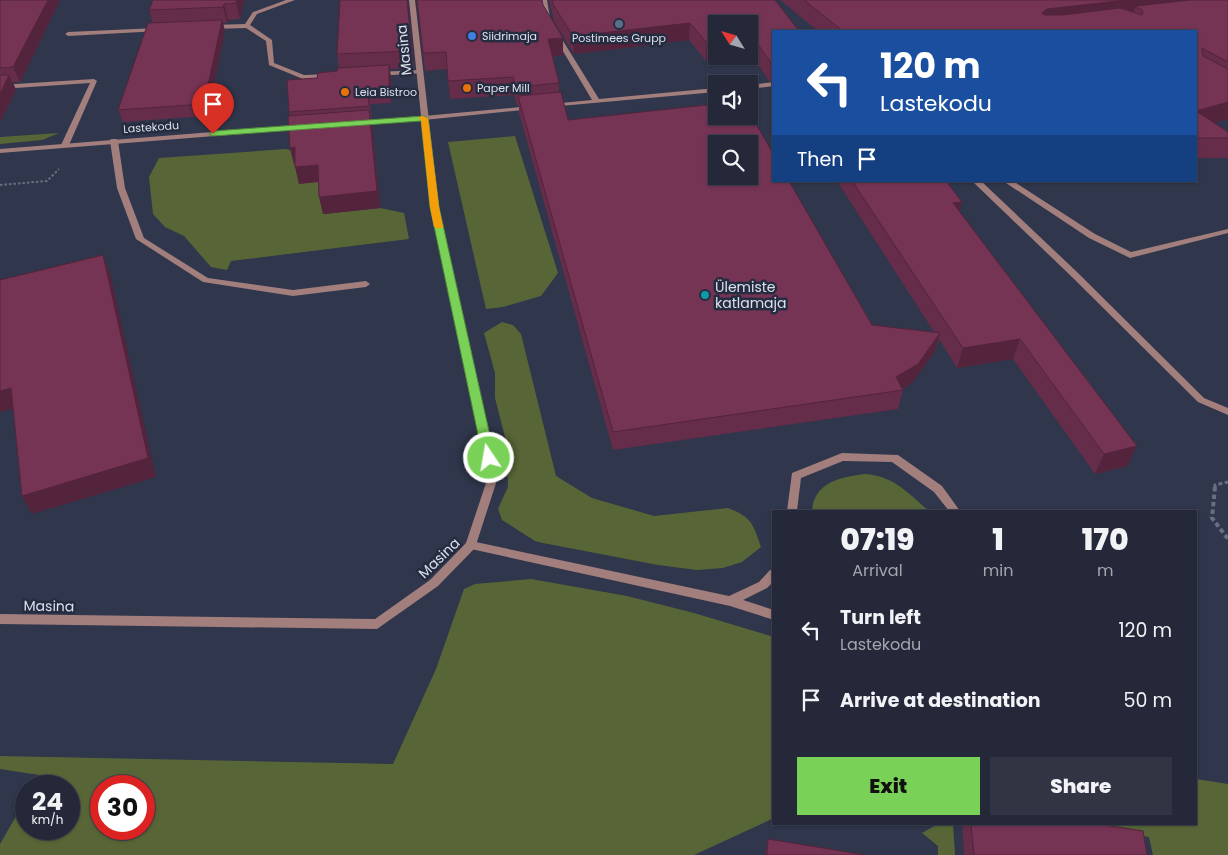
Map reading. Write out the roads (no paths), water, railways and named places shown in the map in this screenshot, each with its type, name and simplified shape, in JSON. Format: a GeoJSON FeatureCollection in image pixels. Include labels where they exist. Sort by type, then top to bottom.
{"type":"FeatureCollection","features":[{"type":"Feature","properties":{"kind":"street"},"geometry":{"type":"LineString","coordinates":[[247,26],[255,13],[292,0]]}},
{"type":"Feature","properties":{"kind":"street","name":"Masina"},"geometry":{"type":"LineString","coordinates":[[0,619],[377,624],[434,584],[472,545],[493,477],[434,207],[412,0]]}},
{"type":"Feature","properties":{"kind":"street"},"geometry":{"type":"LineString","coordinates":[[544,0],[549,22],[597,102]]}},
{"type":"Feature","properties":{"kind":"street"},"geometry":{"type":"LineString","coordinates":[[207,28],[247,26],[268,40],[271,64],[303,77],[342,75]]}},
{"type":"Feature","properties":{"kind":"street"},"geometry":{"type":"LineString","coordinates":[[68,34],[167,30]]}},
{"type":"Feature","properties":{"kind":"street"},"geometry":{"type":"LineString","coordinates":[[371,74],[420,72]]}},
{"type":"Feature","properties":{"kind":"street"},"geometry":{"type":"LineString","coordinates":[[0,87],[94,81],[64,145]]}},
{"type":"Feature","properties":{"kind":"street"},"geometry":{"type":"LineString","coordinates":[[758,86],[772,84]]}},
{"type":"Feature","properties":{"kind":"street"},"geometry":{"type":"LineString","coordinates":[[352,123],[424,118],[708,91]]}},
{"type":"Feature","properties":{"kind":"street","name":"Lastekodu"},"geometry":{"type":"LineString","coordinates":[[0,151],[313,126]]}},
{"type":"Feature","properties":{"kind":"street"},"geometry":{"type":"LineString","coordinates":[[114,141],[121,188],[140,239],[206,280],[293,293],[366,284]]}},
{"type":"Feature","properties":{"kind":"street"},"geometry":{"type":"LineString","coordinates":[[977,182],[1075,275],[1200,400],[1228,412]]}},
{"type":"Feature","properties":{"kind":"street"},"geometry":{"type":"LineString","coordinates":[[1009,182],[1092,236],[1130,255],[1228,231]]}},
{"type":"Feature","properties":{"kind":"street"},"geometry":{"type":"LineString","coordinates":[[792,510],[796,476],[842,457],[894,458],[938,489],[953,510]]}},
{"type":"Feature","properties":{"kind":"street"},"geometry":{"type":"LineString","coordinates":[[472,545],[730,601],[772,614]]}},
{"type":"Feature","properties":{"kind":"street"},"geometry":{"type":"LineString","coordinates":[[730,601],[763,585],[772,575]]}},
{"type":"Feature","properties":{"kind":"place","name":"Postimees Grupp"},"geometry":{"type":"Point","coordinates":[619,24]}},
{"type":"Feature","properties":{"kind":"place","name":"Siidrimaja"},"geometry":{"type":"Point","coordinates":[472,36]}},
{"type":"Feature","properties":{"kind":"place","name":"Paper Mill"},"geometry":{"type":"Point","coordinates":[467,88]}},
{"type":"Feature","properties":{"kind":"place","name":"Leia Bistroo"},"geometry":{"type":"Point","coordinates":[345,92]}},
{"type":"Feature","properties":{"kind":"place","name":"Ülemiste katlamaja"},"geometry":{"type":"Point","coordinates":[705,295]}}]}
